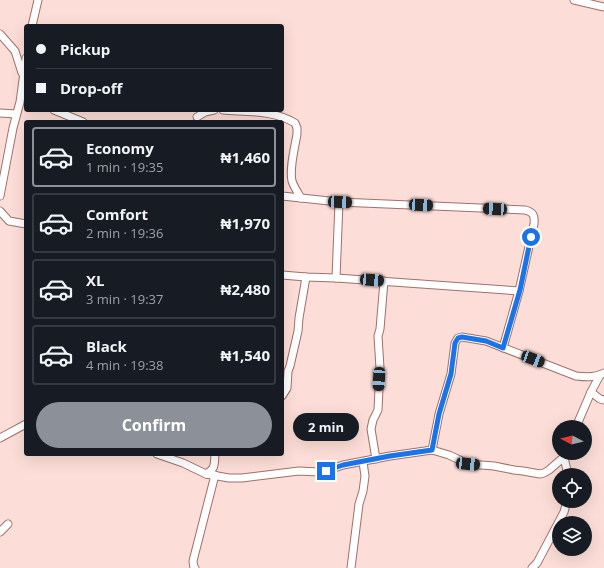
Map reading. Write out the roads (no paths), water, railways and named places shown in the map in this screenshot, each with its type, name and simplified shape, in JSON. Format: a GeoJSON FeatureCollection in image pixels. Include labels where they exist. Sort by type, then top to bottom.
{"type":"FeatureCollection","features":[{"type":"Feature","properties":{"kind":"street"},"geometry":{"type":"LineString","coordinates":[[32,24],[38,0]]}},
{"type":"Feature","properties":{"kind":"street"},"geometry":{"type":"LineString","coordinates":[[574,0],[604,7]]}},
{"type":"Feature","properties":{"kind":"street"},"geometry":{"type":"LineString","coordinates":[[0,34],[15,51],[23,76]]}},
{"type":"Feature","properties":{"kind":"street"},"geometry":{"type":"LineString","coordinates":[[0,196],[16,114],[23,102],[24,70]]}},
{"type":"Feature","properties":{"kind":"street"},"geometry":{"type":"LineString","coordinates":[[59,112],[78,120]]}},
{"type":"Feature","properties":{"kind":"street"},"geometry":{"type":"LineString","coordinates":[[197,117],[205,112]]}},
{"type":"Feature","properties":{"kind":"street"},"geometry":{"type":"LineString","coordinates":[[254,112],[270,113],[295,123],[297,134],[291,171],[292,181],[301,198]]}},
{"type":"Feature","properties":{"kind":"street"},"geometry":{"type":"LineString","coordinates":[[0,113],[16,114]]}},
{"type":"Feature","properties":{"kind":"street"},"geometry":{"type":"LineString","coordinates":[[284,196],[340,202],[530,211],[535,219],[520,290],[503,348]]}},
{"type":"Feature","properties":{"kind":"street"},"geometry":{"type":"LineString","coordinates":[[336,278],[340,202]]}},
{"type":"Feature","properties":{"kind":"street"},"geometry":{"type":"LineString","coordinates":[[0,211],[9,221],[24,224]]}},
{"type":"Feature","properties":{"kind":"street"},"geometry":{"type":"LineString","coordinates":[[284,275],[520,290]]}},
{"type":"Feature","properties":{"kind":"street"},"geometry":{"type":"LineString","coordinates":[[284,393],[287,388],[288,371],[298,331],[306,277]]}},
{"type":"Feature","properties":{"kind":"street"},"geometry":{"type":"LineString","coordinates":[[376,459],[372,429],[373,420],[378,410],[380,368],[378,336],[380,329],[384,281]]}},
{"type":"Feature","properties":{"kind":"street"},"geometry":{"type":"LineString","coordinates":[[432,450],[439,414],[451,374],[455,343],[458,338],[462,337],[486,341],[576,376],[586,377],[602,374]]}},
{"type":"Feature","properties":{"kind":"street"},"geometry":{"type":"LineString","coordinates":[[579,420],[591,392],[602,374]]}},
{"type":"Feature","properties":{"kind":"street"},"geometry":{"type":"LineString","coordinates":[[591,392],[600,399],[604,400]]}},
{"type":"Feature","properties":{"kind":"street"},"geometry":{"type":"LineString","coordinates":[[0,438],[24,425]]}},
{"type":"Feature","properties":{"kind":"street"},"geometry":{"type":"LineString","coordinates":[[162,456],[183,463],[206,474],[242,478],[299,471],[326,471],[343,465],[432,450],[468,464],[494,466],[540,474],[549,470],[559,460]]}},
{"type":"Feature","properties":{"kind":"street"},"geometry":{"type":"LineString","coordinates":[[206,474],[214,468],[215,456]]}},
{"type":"Feature","properties":{"kind":"street"},"geometry":{"type":"LineString","coordinates":[[351,568],[359,504],[365,476],[363,462]]}},
{"type":"Feature","properties":{"kind":"street"},"geometry":{"type":"LineString","coordinates":[[195,568],[193,561],[215,475]]}},
{"type":"Feature","properties":{"kind":"street"},"geometry":{"type":"LineString","coordinates":[[532,568],[565,508]]}},
{"type":"Feature","properties":{"kind":"street"},"geometry":{"type":"LineString","coordinates":[[0,532],[8,524]]}}]}
